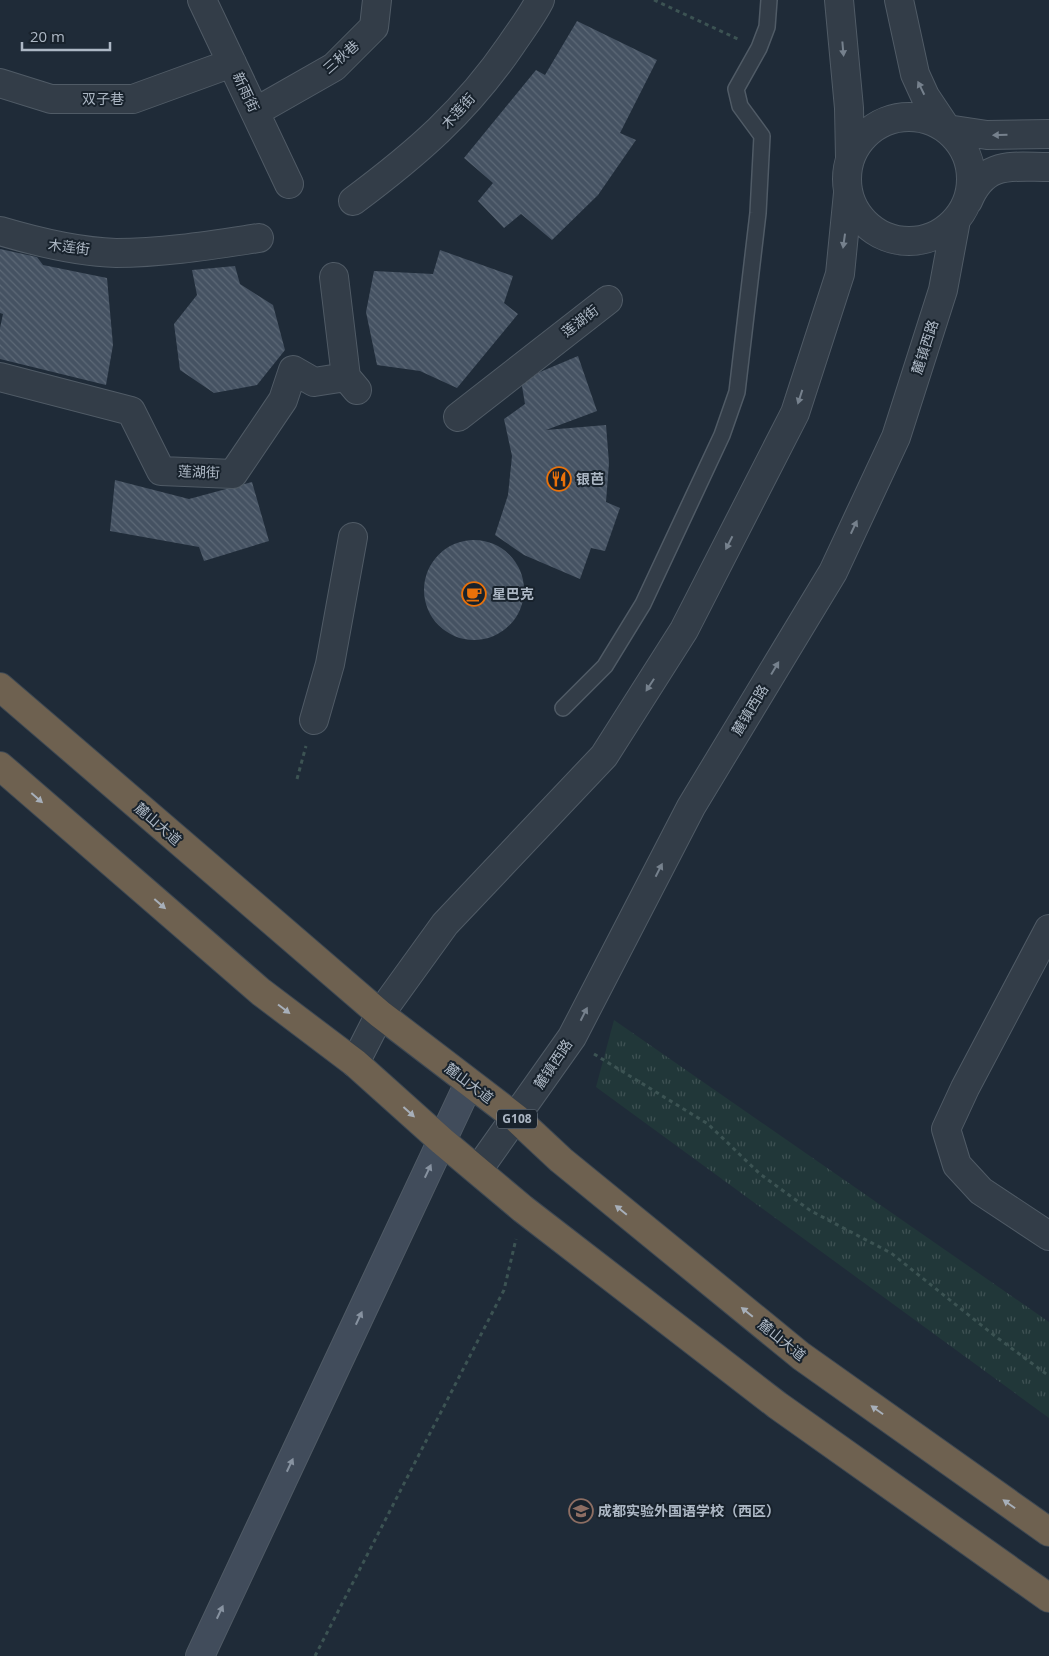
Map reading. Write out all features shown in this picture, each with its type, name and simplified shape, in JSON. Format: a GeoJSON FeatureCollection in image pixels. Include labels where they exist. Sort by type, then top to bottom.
{"type":"FeatureCollection","features":[{"type":"Feature","properties":{"kind":"highway","name":"麓山大道"},"geometry":{"type":"LineString","coordinates":[[0,687],[380,1014],[516,1118],[561,1160],[801,1356],[1049,1532]]}},
{"type":"Feature","properties":{"kind":"highway"},"geometry":{"type":"LineString","coordinates":[[0,766],[262,992],[355,1063],[442,1141],[524,1209],[777,1404],[1049,1598]]}},
{"type":"Feature","properties":{"kind":"street","name":"新雨街"},"geometry":{"type":"LineString","coordinates":[[202,0],[290,184]]}},
{"type":"Feature","properties":{"kind":"street","name":"三秋巷"},"geometry":{"type":"LineString","coordinates":[[255,112],[334,67],[374,27],[377,0]]}},
{"type":"Feature","properties":{"kind":"street","name":"木莲街"},"geometry":{"type":"LineString","coordinates":[[353,201],[392,172],[442,129],[494,70],[540,0]]}},
{"type":"Feature","properties":{"kind":"street"},"geometry":{"type":"LineString","coordinates":[[838,0],[849,108],[850,158]]}},
{"type":"Feature","properties":{"kind":"street"},"geometry":{"type":"LineString","coordinates":[[900,0],[915,74],[926,96],[947,129],[960,143],[969,162],[972,181],[961,212]]}},
{"type":"Feature","properties":{"kind":"street","name":"双子巷"},"geometry":{"type":"LineString","coordinates":[[0,83],[51,100],[134,99],[232,63]]}},
{"type":"Feature","properties":{"kind":"street"},"geometry":{"type":"LineString","coordinates":[[355,1063],[380,1014],[445,924],[604,756],[684,630],[795,413],[840,274],[846,230],[848,192],[846,175],[850,158],[857,143],[871,129],[889,119],[909,116],[929,119],[947,129],[987,135],[1049,134]]}},
{"type":"Feature","properties":{"kind":"street"},"geometry":{"type":"LineString","coordinates":[[848,192],[854,208],[864,223],[877,233],[893,240],[910,242],[928,239],[943,232],[961,212],[975,184],[1000,167],[1049,168]]}},
{"type":"Feature","properties":{"kind":"street","name":"麓镇西路"},"geometry":{"type":"LineString","coordinates":[[478,1170],[572,1037],[691,807],[833,572],[896,436],[943,290],[961,212]]}},
{"type":"Feature","properties":{"kind":"street","name":"木莲街"},"geometry":{"type":"LineString","coordinates":[[0,232],[44,244],[115,253],[189,248],[259,238]]}},
{"type":"Feature","properties":{"kind":"street","name":"莲湖街"},"geometry":{"type":"LineString","coordinates":[[0,378],[131,411],[161,471],[233,474],[284,400],[293,370],[314,382],[351,383],[334,277]]}},
{"type":"Feature","properties":{"kind":"street","name":"莲湖街"},"geometry":{"type":"LineString","coordinates":[[458,417],[608,300]]}},
{"type":"Feature","properties":{"kind":"street"},"geometry":{"type":"LineString","coordinates":[[314,720],[330,664],[353,537]]}},
{"type":"Feature","properties":{"kind":"street"},"geometry":{"type":"LineString","coordinates":[[1049,929],[965,1088],[946,1129],[957,1164],[980,1191],[1049,1236]]}},
{"type":"Feature","properties":{"kind":"street"},"geometry":{"type":"LineString","coordinates":[[200,1656],[470,1083]]}},
{"type":"Feature","properties":{"kind":"lane"},"geometry":{"type":"LineString","coordinates":[[563,708],[605,666],[643,604],[722,435],[737,392],[758,214],[762,136],[740,106],[736,89],[759,48],[768,27],[768,0]]}},
{"type":"Feature","properties":{"kind":"path"},"geometry":{"type":"LineString","coordinates":[[654,0],[759,48]]}},
{"type":"Feature","properties":{"kind":"path"},"geometry":{"type":"LineString","coordinates":[[572,1037],[603,1062],[708,1124],[760,1174],[811,1211],[891,1254],[1049,1376]]}},
{"type":"Feature","properties":{"kind":"path"},"geometry":{"type":"LineString","coordinates":[[315,1656],[504,1290],[524,1209]]}},
{"type":"Feature","properties":{"kind":"green space"},"geometry":{"type":"Polygon","coordinates":[[[614,1020],[1049,1322],[1049,1418],[596,1087],[614,1020]]]}},
{"type":"Feature","properties":{"kind":"building"},"geometry":{"type":"Polygon","coordinates":[[[577,21],[657,60],[620,133],[636,140],[598,195],[552,240],[521,214],[504,228],[478,201],[493,183],[464,158],[536,70],[545,75],[577,21]]]}},
{"type":"Feature","properties":{"kind":"building"},"geometry":{"type":"Polygon","coordinates":[[[0,249],[37,257],[43,265],[107,278],[113,345],[106,385],[0,359],[0,328],[3,314],[0,313],[0,249]]]}},
{"type":"Feature","properties":{"kind":"building"},"geometry":{"type":"Polygon","coordinates":[[[440,250],[513,276],[504,303],[518,314],[457,388],[420,371],[377,365],[366,312],[374,271],[433,274],[440,250]]]}},
{"type":"Feature","properties":{"kind":"building"},"geometry":{"type":"Polygon","coordinates":[[[235,266],[240,284],[273,305],[285,350],[257,385],[214,393],[180,370],[174,324],[197,295],[192,270],[235,266]]]}},
{"type":"Feature","properties":{"kind":"building","name":"银芭"},"geometry":{"type":"Polygon","coordinates":[[[578,356],[597,411],[546,430],[606,425],[609,463],[606,502],[620,508],[605,551],[591,548],[580,579],[524,555],[495,535],[508,495],[512,456],[504,419],[525,404],[521,380],[578,356]]]}},
{"type":"Feature","properties":{"kind":"building"},"geometry":{"type":"Polygon","coordinates":[[[115,480],[189,499],[252,482],[269,541],[204,561],[199,547],[110,531],[115,480]]]}},
{"type":"Feature","properties":{"kind":"building","name":"星巴克"},"geometry":{"type":"Polygon","coordinates":[[[474,540],[484,541],[502,548],[516,562],[523,580],[523,600],[516,618],[502,632],[484,639],[474,640],[464,639],[446,632],[432,618],[425,600],[424,590],[425,580],[432,562],[446,548],[464,541],[474,540]]]}},
{"type":"Feature","properties":{"kind":"place","name":"银芭"},"geometry":{"type":"Point","coordinates":[559,479]}},
{"type":"Feature","properties":{"kind":"place","name":"星巴克"},"geometry":{"type":"Point","coordinates":[474,594]}},
{"type":"Feature","properties":{"kind":"place","name":"成都实验外国语学校（西区）"},"geometry":{"type":"Point","coordinates":[581,1511]}}]}
